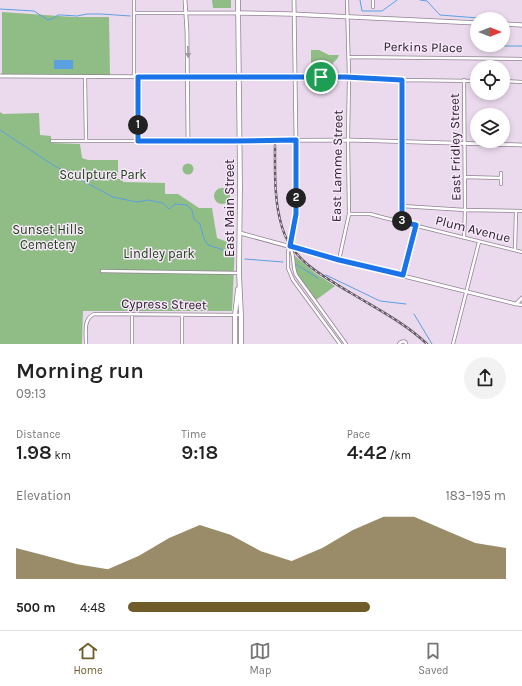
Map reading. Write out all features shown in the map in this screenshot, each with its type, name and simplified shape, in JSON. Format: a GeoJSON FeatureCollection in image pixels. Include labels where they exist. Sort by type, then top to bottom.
{"type":"FeatureCollection","features":[{"type":"Feature","properties":{"kind":"highway","name":"East Main Street"},"geometry":{"type":"LineString","coordinates":[[235,344],[235,315],[239,273],[240,233],[238,0]]}},
{"type":"Feature","properties":{"kind":"highway","name":"East Main Street"},"geometry":{"type":"LineString","coordinates":[[239,273],[241,344]]}},
{"type":"Feature","properties":{"kind":"main road"},"geometry":{"type":"LineString","coordinates":[[238,13],[348,16],[470,23]]}},
{"type":"Feature","properties":{"kind":"main road"},"geometry":{"type":"LineString","coordinates":[[510,24],[522,25]]}},
{"type":"Feature","properties":{"kind":"street"},"geometry":{"type":"LineString","coordinates":[[134,0],[138,141]]}},
{"type":"Feature","properties":{"kind":"street"},"geometry":{"type":"LineString","coordinates":[[185,0],[188,77],[188,141]]}},
{"type":"Feature","properties":{"kind":"street"},"geometry":{"type":"LineString","coordinates":[[294,0],[296,214],[288,252],[288,264],[291,277],[340,344]]}},
{"type":"Feature","properties":{"kind":"street","name":"East Lamme Street"},"geometry":{"type":"LineString","coordinates":[[339,260],[349,214],[349,57],[347,0]]}},
{"type":"Feature","properties":{"kind":"street"},"geometry":{"type":"LineString","coordinates":[[373,0],[373,7]]}},
{"type":"Feature","properties":{"kind":"street"},"geometry":{"type":"LineString","coordinates":[[134,13],[238,13]]}},
{"type":"Feature","properties":{"kind":"street","name":"Perkins Place"},"geometry":{"type":"LineString","coordinates":[[349,57],[522,59]]}},
{"type":"Feature","properties":{"kind":"street"},"geometry":{"type":"LineString","coordinates":[[0,76],[349,77],[402,80],[470,80]]}},
{"type":"Feature","properties":{"kind":"street"},"geometry":{"type":"LineString","coordinates":[[86,77],[86,141]]}},
{"type":"Feature","properties":{"kind":"street"},"geometry":{"type":"LineString","coordinates":[[402,80],[402,222]]}},
{"type":"Feature","properties":{"kind":"street","name":"East Fridley Street"},"geometry":{"type":"LineString","coordinates":[[464,80],[464,238]]}},
{"type":"Feature","properties":{"kind":"street"},"geometry":{"type":"LineString","coordinates":[[510,81],[522,82]]}},
{"type":"Feature","properties":{"kind":"street"},"geometry":{"type":"LineString","coordinates":[[52,141],[348,140],[522,145]]}},
{"type":"Feature","properties":{"kind":"street"},"geometry":{"type":"LineString","coordinates":[[501,173],[501,184]]}},
{"type":"Feature","properties":{"kind":"street"},"geometry":{"type":"LineString","coordinates":[[465,177],[501,178]]}},
{"type":"Feature","properties":{"kind":"street"},"geometry":{"type":"LineString","coordinates":[[402,206],[465,210],[522,211]]}},
{"type":"Feature","properties":{"kind":"street"},"geometry":{"type":"LineString","coordinates":[[515,250],[516,211]]}},
{"type":"Feature","properties":{"kind":"street","name":"Plum Avenue"},"geometry":{"type":"LineString","coordinates":[[349,214],[370,214],[522,252]]}},
{"type":"Feature","properties":{"kind":"street"},"geometry":{"type":"LineString","coordinates":[[403,275],[416,225]]}},
{"type":"Feature","properties":{"kind":"street"},"geometry":{"type":"LineString","coordinates":[[240,233],[339,260],[522,305]]}},
{"type":"Feature","properties":{"kind":"street"},"geometry":{"type":"LineString","coordinates":[[453,344],[479,242]]}},
{"type":"Feature","properties":{"kind":"street"},"geometry":{"type":"LineString","coordinates":[[290,246],[293,252],[293,267],[296,275],[346,344]]}},
{"type":"Feature","properties":{"kind":"street"},"geometry":{"type":"LineString","coordinates":[[102,270],[239,273]]}},
{"type":"Feature","properties":{"kind":"street"},"geometry":{"type":"LineString","coordinates":[[516,304],[522,298]]}},
{"type":"Feature","properties":{"kind":"street","name":"Cypress Street"},"geometry":{"type":"LineString","coordinates":[[86,344],[86,321],[92,314],[241,315]]}},
{"type":"Feature","properties":{"kind":"street"},"geometry":{"type":"LineString","coordinates":[[132,314],[132,344]]}},
{"type":"Feature","properties":{"kind":"street"},"geometry":{"type":"LineString","coordinates":[[182,315],[182,344]]}},
{"type":"Feature","properties":{"kind":"street"},"geometry":{"type":"LineString","coordinates":[[399,344],[403,341],[406,342],[406,344]]}},
{"type":"Feature","properties":{"kind":"green space"},"geometry":{"type":"Polygon","coordinates":[[[212,0],[231,0],[231,8],[213,8],[212,0]]]}},
{"type":"Feature","properties":{"kind":"green space"},"geometry":{"type":"Polygon","coordinates":[[[2,12],[73,17],[109,17],[110,75],[2,75],[2,12]]]}},
{"type":"Feature","properties":{"kind":"green space"},"geometry":{"type":"Polygon","coordinates":[[[311,50],[319,50],[329,55],[339,55],[333,63],[332,71],[311,71],[311,50]]]}},
{"type":"Feature","properties":{"kind":"green space"},"geometry":{"type":"Polygon","coordinates":[[[0,112],[3,114],[39,113],[40,135],[51,136],[51,143],[80,144],[82,158],[88,160],[118,160],[118,179],[123,179],[123,182],[165,183],[165,194],[178,194],[199,208],[212,208],[217,238],[235,245],[232,311],[83,311],[82,344],[0,344],[0,112]]]}},
{"type":"Feature","properties":{"kind":"green space"},"geometry":{"type":"Polygon","coordinates":[[[188,163],[192,165],[194,169],[192,173],[188,175],[184,173],[182,169],[184,165],[188,163]]]}},
{"type":"Feature","properties":{"kind":"green space"},"geometry":{"type":"Polygon","coordinates":[[[219,188],[225,188],[230,193],[228,202],[225,204],[219,204],[214,199],[214,193],[219,188]]]}},
{"type":"Feature","properties":{"kind":"green space"},"geometry":{"type":"Polygon","coordinates":[[[294,255],[315,273],[335,286],[316,300],[298,276],[295,269],[294,255]]]}},
{"type":"Feature","properties":{"kind":"water"},"geometry":{"type":"Polygon","coordinates":[[[54,60],[73,60],[73,69],[54,69],[54,60]]]}},
{"type":"Feature","properties":{"kind":"waterway"},"geometry":{"type":"LineString","coordinates":[[360,0],[362,11],[382,11],[397,0]]}},
{"type":"Feature","properties":{"kind":"waterway"},"geometry":{"type":"LineString","coordinates":[[420,0],[427,1],[440,15],[470,17]]}},
{"type":"Feature","properties":{"kind":"waterway"},"geometry":{"type":"LineString","coordinates":[[0,9],[34,11],[48,20],[58,15],[77,16],[101,14],[130,16]]}},
{"type":"Feature","properties":{"kind":"waterway"},"geometry":{"type":"LineString","coordinates":[[510,46],[522,46]]}},
{"type":"Feature","properties":{"kind":"waterway"},"geometry":{"type":"LineString","coordinates":[[0,130],[53,165],[113,197],[137,202],[148,200],[163,203],[169,209],[175,204],[187,205],[192,210],[194,219],[200,224],[204,239],[208,245],[221,249],[233,258]]}},
{"type":"Feature","properties":{"kind":"waterway"},"geometry":{"type":"LineString","coordinates":[[245,259],[283,262]]}},
{"type":"Feature","properties":{"kind":"waterway"},"geometry":{"type":"LineString","coordinates":[[297,265],[318,278]]}},
{"type":"Feature","properties":{"kind":"waterway"},"geometry":{"type":"LineString","coordinates":[[326,275],[380,301],[406,304]]}},
{"type":"Feature","properties":{"kind":"waterway"},"geometry":{"type":"LineString","coordinates":[[414,314],[432,344]]}},
{"type":"Feature","properties":{"kind":"railway"},"geometry":{"type":"LineString","coordinates":[[275,145],[276,187],[279,217],[287,239],[293,249],[320,274],[400,323],[427,344]]}},
{"type":"Feature","properties":{"kind":"route"},"geometry":{"type":"LineString","coordinates":[[138,77],[321,77],[402,80],[402,222],[416,225],[403,275],[339,260],[290,246],[296,214],[296,140],[138,141],[138,77]]}},
{"type":"Feature","properties":{"kind":"park label","name":"Sculpture Park"},"geometry":{"type":"Point","coordinates":[103,174]}},
{"type":"Feature","properties":{"kind":"park label","name":"Sunset Hills Cemetery"},"geometry":{"type":"Point","coordinates":[48,236]}},
{"type":"Feature","properties":{"kind":"park label","name":"Lindley park"},"geometry":{"type":"Point","coordinates":[159,253]}}]}
